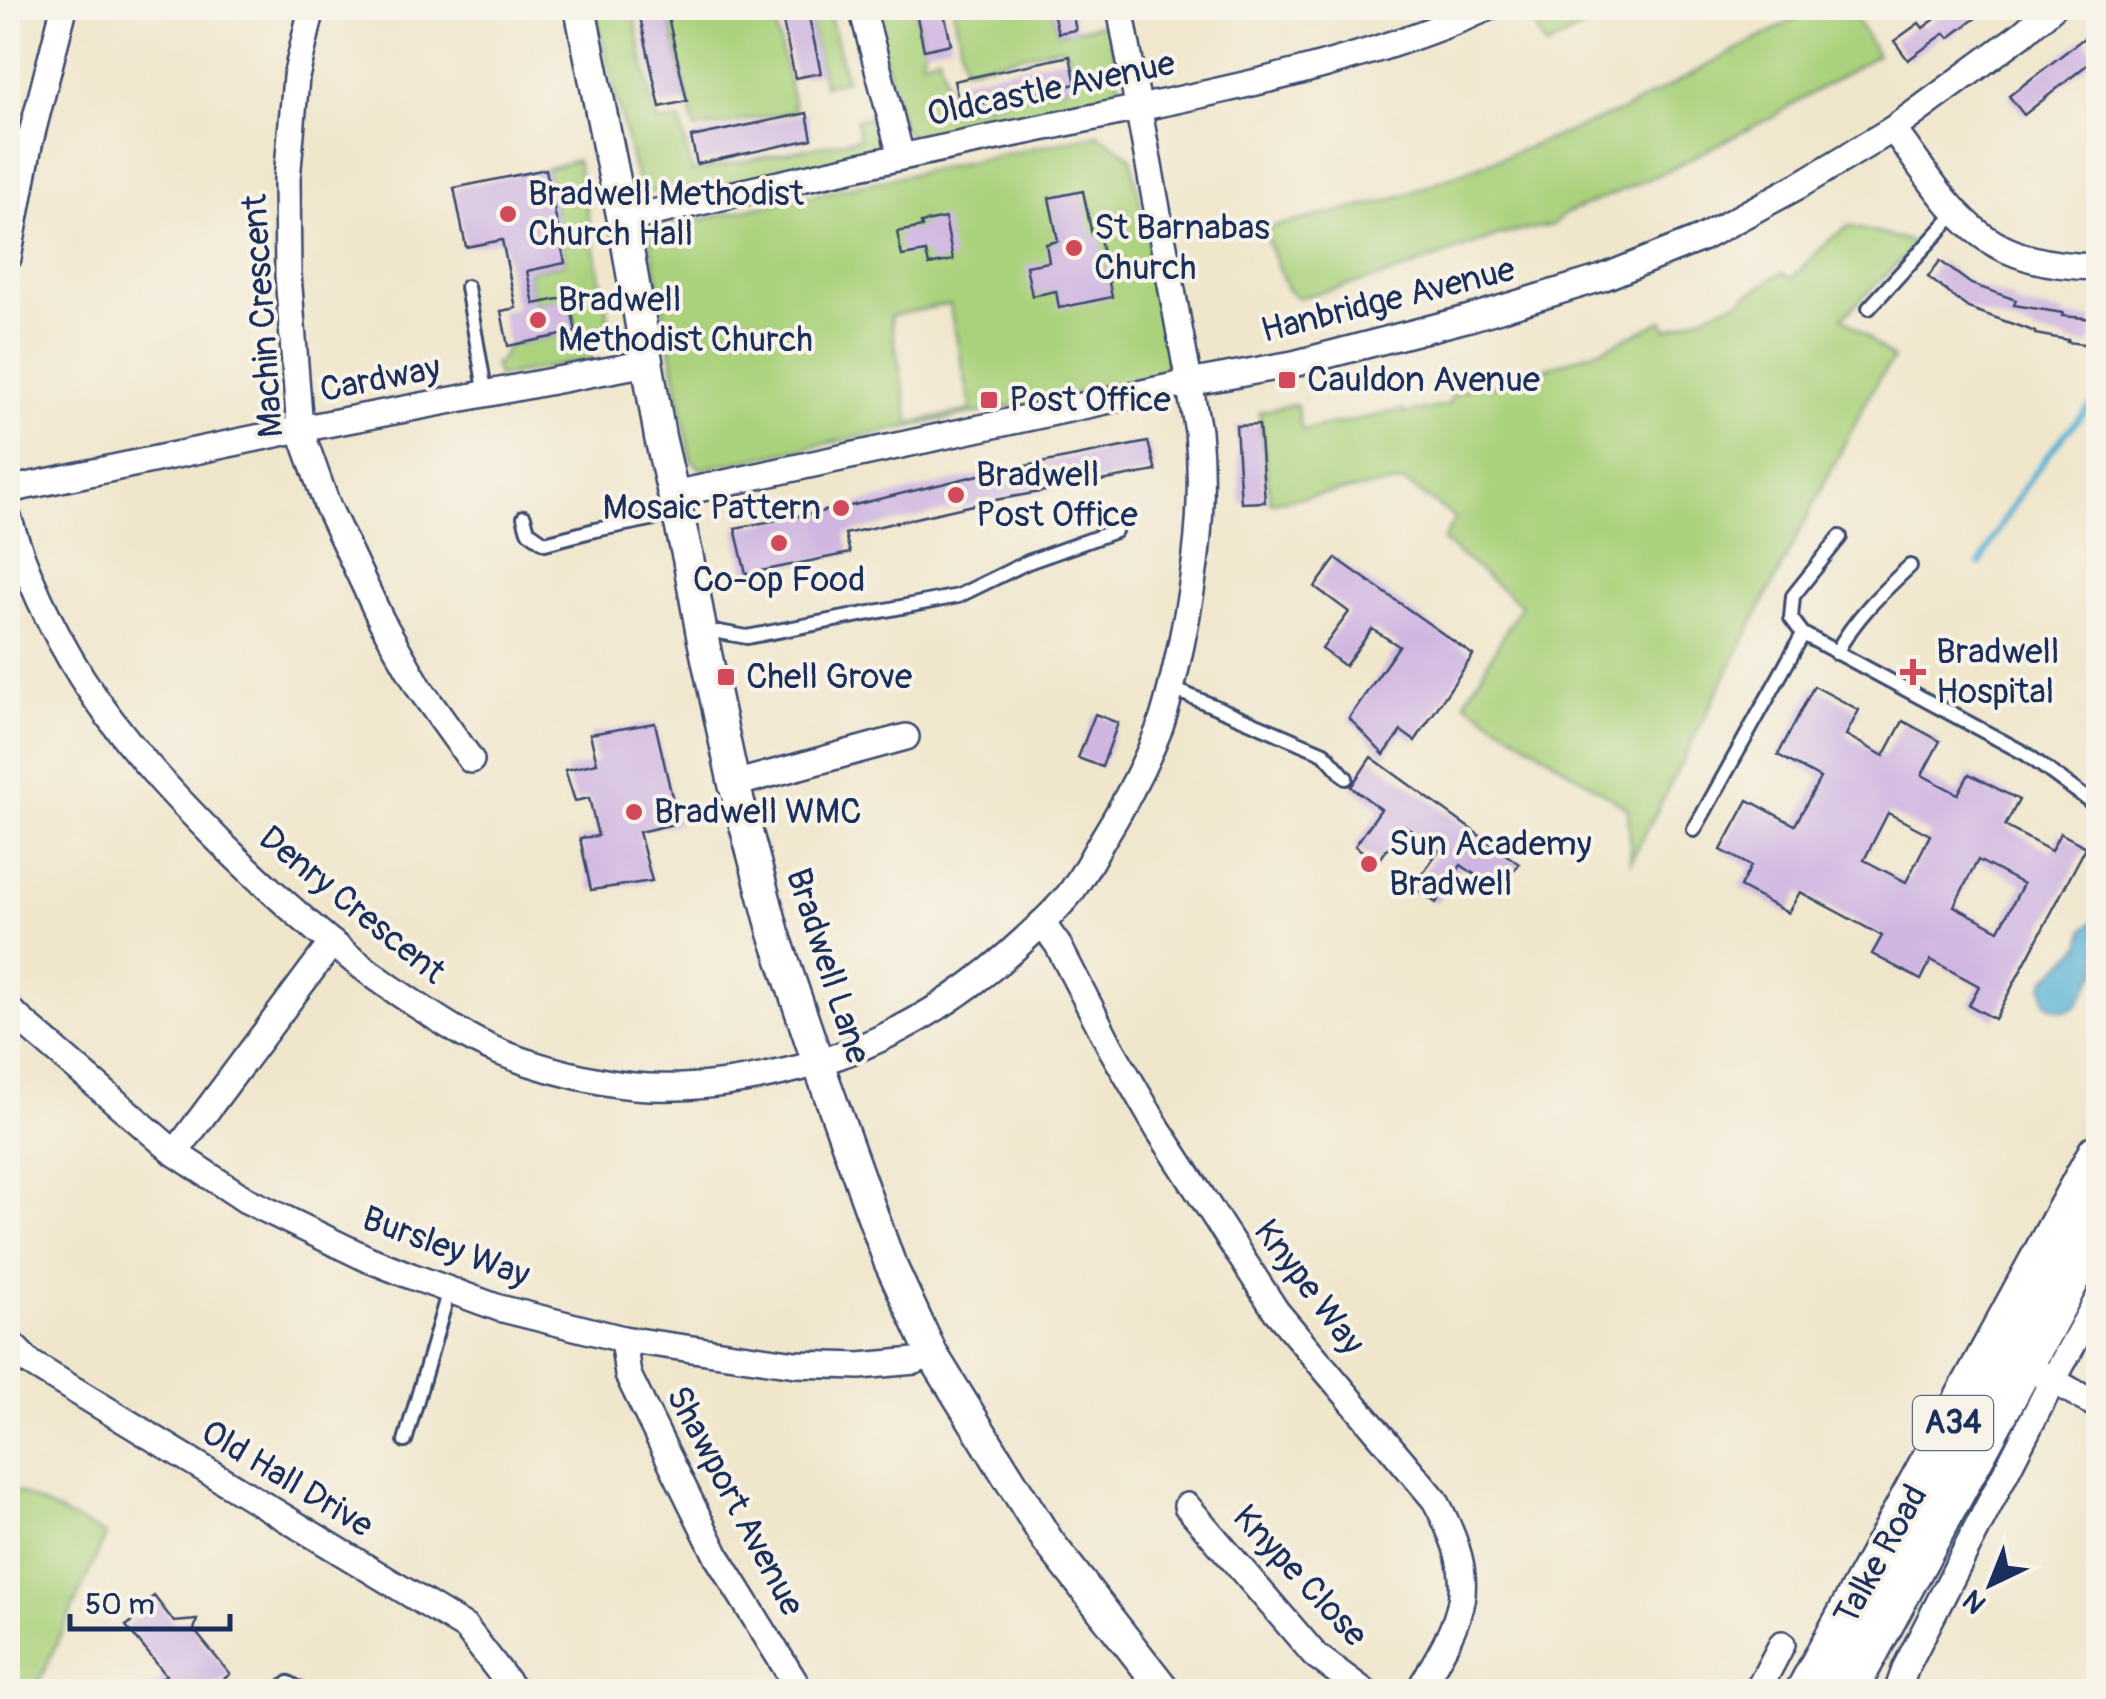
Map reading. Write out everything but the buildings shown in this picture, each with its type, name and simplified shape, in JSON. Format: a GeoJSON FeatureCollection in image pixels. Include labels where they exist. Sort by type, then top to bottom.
{"type":"FeatureCollection","features":[{"type":"Feature","properties":{"kind":"highway","name":"Talke Road"},"geometry":{"type":"LineString","coordinates":[[1806,1692],[2024,1364],[2098,1154]]}},
{"type":"Feature","properties":{"kind":"highway","name":"Talke Road"},"geometry":{"type":"LineString","coordinates":[[1846,1692],[2098,1226]]}},
{"type":"Feature","properties":{"kind":"street"},"geometry":{"type":"LineString","coordinates":[[8,258],[29,145],[64,8]]}},
{"type":"Feature","properties":{"kind":"street","name":"Machin Crescent"},"geometry":{"type":"LineString","coordinates":[[312,8],[296,77],[288,179],[288,274],[300,430],[327,506],[381,620],[420,689],[471,760]]}},
{"type":"Feature","properties":{"kind":"street","name":"Bradwell Lane"},"geometry":{"type":"LineString","coordinates":[[580,8],[624,220],[660,437],[734,784],[774,933],[818,1062],[888,1262],[932,1354],[1048,1541],[1166,1692]]}},
{"type":"Feature","properties":{"kind":"street"},"geometry":{"type":"LineString","coordinates":[[862,8],[901,156]]}},
{"type":"Feature","properties":{"kind":"street"},"geometry":{"type":"LineString","coordinates":[[818,1062],[860,1048],[940,1008],[998,964],[1042,923],[1072,890],[1124,804],[1160,727],[1190,603],[1200,532],[1200,455],[1120,8]]}},
{"type":"Feature","properties":{"kind":"street","name":"Oldcastle Avenue"},"geometry":{"type":"LineString","coordinates":[[624,220],[901,156],[1248,84],[1374,50],[1487,8]]}},
{"type":"Feature","properties":{"kind":"street","name":"Hanbridge Avenue"},"geometry":{"type":"LineString","coordinates":[[676,504],[942,429],[1292,364],[1470,318],[1602,278],[1702,238],[1798,186],[1893,128],[2052,8]]}},
{"type":"Feature","properties":{"kind":"street"},"geometry":{"type":"LineString","coordinates":[[1893,128],[1956,214],[1990,243],[2035,262],[2098,267]]}},
{"type":"Feature","properties":{"kind":"street","name":"Cardway"},"geometry":{"type":"LineString","coordinates":[[8,490],[648,363]]}},
{"type":"Feature","properties":{"kind":"street","name":"Denry Crescent"},"geometry":{"type":"LineString","coordinates":[[8,517],[22,562],[46,616],[84,680],[161,782],[284,904],[386,985],[494,1050],[552,1070],[609,1083],[672,1087],[759,1078],[818,1062]]}},
{"type":"Feature","properties":{"kind":"street"},"geometry":{"type":"LineString","coordinates":[[734,784],[906,737]]}},
{"type":"Feature","properties":{"kind":"street","name":"Knype Way"},"geometry":{"type":"LineString","coordinates":[[1042,923],[1058,945],[1158,1129],[1276,1311],[1435,1500],[1452,1532],[1464,1590],[1450,1639],[1418,1692]]}},
{"type":"Feature","properties":{"kind":"street"},"geometry":{"type":"LineString","coordinates":[[176,1153],[332,944]]}},
{"type":"Feature","properties":{"kind":"street","name":"Bursley Way"},"geometry":{"type":"LineString","coordinates":[[10,1016],[176,1153],[246,1200],[368,1259],[449,1290],[499,1308],[623,1338],[796,1364],[860,1366],[915,1362],[932,1354]]}},
{"type":"Feature","properties":{"kind":"street","name":"Talke Road"},"geometry":{"type":"LineString","coordinates":[[2024,1364],[2098,1299]]}},
{"type":"Feature","properties":{"kind":"street","name":"Shawport Avenue"},"geometry":{"type":"LineString","coordinates":[[623,1338],[628,1375],[718,1558],[801,1692]]}},
{"type":"Feature","properties":{"kind":"street","name":"Old Hall Drive"},"geometry":{"type":"LineString","coordinates":[[8,1342],[30,1364],[466,1628],[515,1692]]}},
{"type":"Feature","properties":{"kind":"street"},"geometry":{"type":"LineString","coordinates":[[1897,1692],[2024,1364],[2098,1406]]}},
{"type":"Feature","properties":{"kind":"street","name":"Knype Close"},"geometry":{"type":"LineString","coordinates":[[1187,1506],[1316,1654],[1364,1692]]}},
{"type":"Feature","properties":{"kind":"street"},"geometry":{"type":"LineString","coordinates":[[1757,1692],[1782,1644]]}},
{"type":"Feature","properties":{"kind":"lane"},"geometry":{"type":"LineString","coordinates":[[1869,308],[1956,214]]}},
{"type":"Feature","properties":{"kind":"lane"},"geometry":{"type":"LineString","coordinates":[[466,286],[486,395]]}},
{"type":"Feature","properties":{"kind":"lane"},"geometry":{"type":"LineString","coordinates":[[524,517],[528,531],[545,543],[676,504]]}},
{"type":"Feature","properties":{"kind":"lane"},"geometry":{"type":"LineString","coordinates":[[702,636],[720,632],[747,637],[958,596],[1028,562],[1116,531]]}},
{"type":"Feature","properties":{"kind":"lane"},"geometry":{"type":"LineString","coordinates":[[1840,537],[1794,596],[1791,618],[1802,634],[2026,754],[2098,807]]}},
{"type":"Feature","properties":{"kind":"lane"},"geometry":{"type":"LineString","coordinates":[[1836,653],[1874,599],[1910,566]]}},
{"type":"Feature","properties":{"kind":"lane"},"geometry":{"type":"LineString","coordinates":[[1694,830],[1802,634]]}},
{"type":"Feature","properties":{"kind":"lane"},"geometry":{"type":"LineString","coordinates":[[1171,688],[1324,753],[1346,778]]}},
{"type":"Feature","properties":{"kind":"lane"},"geometry":{"type":"LineString","coordinates":[[405,1441],[449,1290]]}},
{"type":"Feature","properties":{"kind":"lane"},"geometry":{"type":"LineString","coordinates":[[278,1692],[289,1683],[305,1692]]}},
{"type":"Feature","properties":{"kind":"green space"},"geometry":{"type":"Polygon","coordinates":[[[594,8],[632,8],[657,123],[680,120],[692,172],[859,138],[856,120],[880,115],[879,143],[873,152],[696,192],[695,188],[640,193],[594,8]]]}},
{"type":"Feature","properties":{"kind":"green space"},"geometry":{"type":"Polygon","coordinates":[[[667,8],[772,8],[795,111],[695,130],[667,8]]]}},
{"type":"Feature","properties":{"kind":"green space"},"geometry":{"type":"Polygon","coordinates":[[[807,8],[828,8],[846,80],[824,85],[807,8]]]}},
{"type":"Feature","properties":{"kind":"green space"},"geometry":{"type":"Polygon","coordinates":[[[872,8],[915,8],[924,50],[921,61],[939,55],[953,111],[1075,84],[1070,56],[1060,47],[965,68],[953,8],[1052,8],[1058,33],[1109,23],[1119,84],[1104,103],[923,143],[912,138],[902,126],[872,8]]]}},
{"type":"Feature","properties":{"kind":"green space"},"geometry":{"type":"Polygon","coordinates":[[[1540,8],[1624,8],[1546,47],[1528,13],[1540,8]]]}},
{"type":"Feature","properties":{"kind":"green space"},"geometry":{"type":"Polygon","coordinates":[[[1814,9],[1856,18],[1877,55],[1770,118],[1660,174],[1565,214],[1553,225],[1500,235],[1389,275],[1298,298],[1287,289],[1262,229],[1388,201],[1622,111],[1814,9]]]}},
{"type":"Feature","properties":{"kind":"green space"},"geometry":{"type":"Polygon","coordinates":[[[1099,134],[1131,157],[1171,357],[1154,377],[701,469],[691,460],[650,240],[655,229],[1099,134]],[[949,304],[890,316],[910,423],[972,410],[949,304]]]}},
{"type":"Feature","properties":{"kind":"green space"},"geometry":{"type":"Polygon","coordinates":[[[577,160],[609,320],[590,359],[498,377],[494,364],[508,346],[576,332],[569,298],[534,304],[527,271],[565,263],[546,169],[577,160]]]}},
{"type":"Feature","properties":{"kind":"green space"},"geometry":{"type":"Polygon","coordinates":[[[1849,226],[1909,241],[1915,246],[1843,317],[1893,359],[1872,390],[1631,861],[1628,809],[1465,702],[1521,605],[1443,541],[1455,518],[1404,482],[1270,502],[1259,412],[1296,404],[1302,431],[1448,405],[1451,396],[1483,382],[1494,386],[1607,347],[1663,321],[1667,329],[1737,302],[1782,272],[1793,277],[1849,226]]]}},
{"type":"Feature","properties":{"kind":"green space"},"geometry":{"type":"Polygon","coordinates":[[[8,1487],[106,1535],[35,1691],[8,1691],[8,1487]]]}},
{"type":"Feature","properties":{"kind":"water"},"geometry":{"type":"Polygon","coordinates":[[[2095,919],[2098,972],[2074,1007],[2058,1009],[2046,1003],[2045,980],[2081,946],[2085,929],[2095,919]]]}},
{"type":"Feature","properties":{"kind":"waterway"},"geometry":{"type":"LineString","coordinates":[[1980,564],[2032,477],[2098,399]]}},
{"type":"Feature","properties":{"kind":"place","name":"Bradwell Methodist Church Hall"},"geometry":{"type":"Point","coordinates":[508,214]}},
{"type":"Feature","properties":{"kind":"place","name":"St Barnabas Church"},"geometry":{"type":"Point","coordinates":[1074,248]}},
{"type":"Feature","properties":{"kind":"place","name":"Bradwell Methodist Church"},"geometry":{"type":"Point","coordinates":[538,320]}},
{"type":"Feature","properties":{"kind":"place","name":"Cauldon Avenue"},"geometry":{"type":"Point","coordinates":[1287,380]}},
{"type":"Feature","properties":{"kind":"place","name":"Post Office"},"geometry":{"type":"Point","coordinates":[989,400]}},
{"type":"Feature","properties":{"kind":"place","name":"Bradwell Post Office"},"geometry":{"type":"Point","coordinates":[956,495]}},
{"type":"Feature","properties":{"kind":"place","name":"Mosaic Pattern"},"geometry":{"type":"Point","coordinates":[841,508]}},
{"type":"Feature","properties":{"kind":"place","name":"Co-op Food"},"geometry":{"type":"Point","coordinates":[779,543]}},
{"type":"Feature","properties":{"kind":"place","name":"Bradwell Hospital"},"geometry":{"type":"Point","coordinates":[1913,672]}},
{"type":"Feature","properties":{"kind":"place","name":"Chell Grove"},"geometry":{"type":"Point","coordinates":[726,677]}},
{"type":"Feature","properties":{"kind":"place","name":"Bradwell WMC"},"geometry":{"type":"Point","coordinates":[634,812]}},
{"type":"Feature","properties":{"kind":"place","name":"Sun Academy Bradwell"},"geometry":{"type":"Point","coordinates":[1369,864]}}]}
